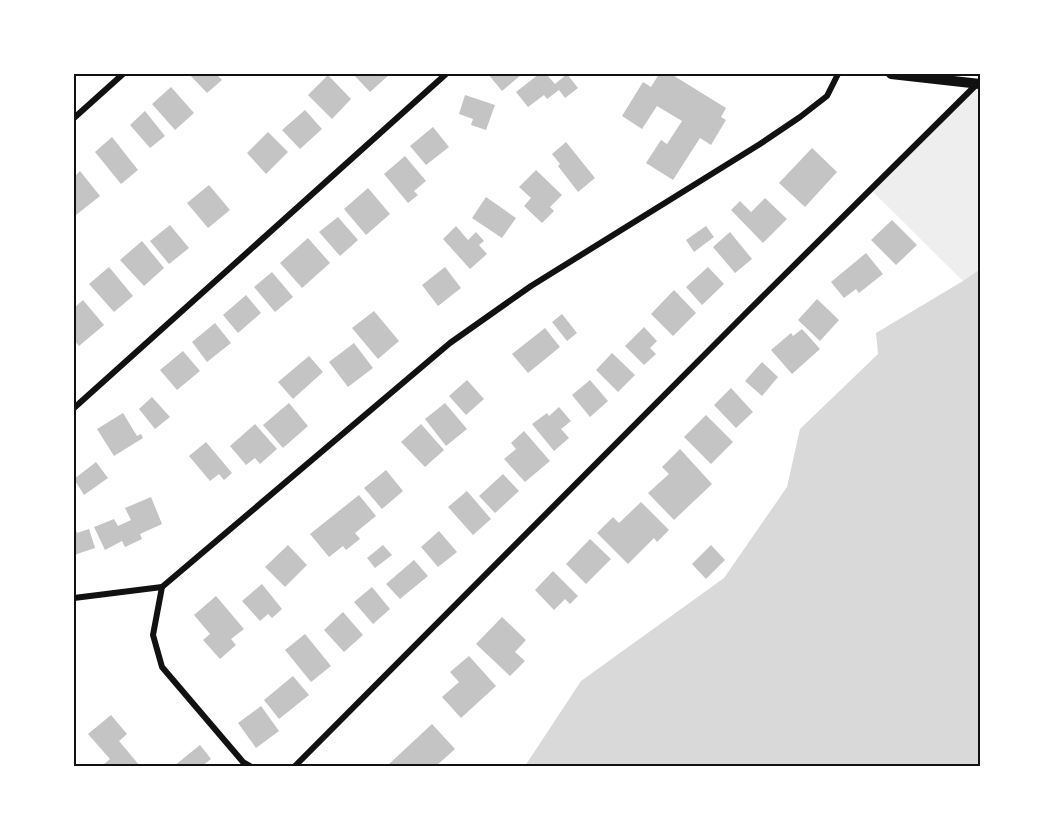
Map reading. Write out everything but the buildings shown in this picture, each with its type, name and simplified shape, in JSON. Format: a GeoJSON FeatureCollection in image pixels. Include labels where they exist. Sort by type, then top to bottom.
{"type":"FeatureCollection","features":[{"type":"Feature","properties":{"kind":"street"},"geometry":{"type":"LineString","coordinates":[[74,118],[123,74]]}},
{"type":"Feature","properties":{"kind":"street"},"geometry":{"type":"LineString","coordinates":[[74,408],[447,74]]}},
{"type":"Feature","properties":{"kind":"street"},"geometry":{"type":"LineString","coordinates":[[74,598],[162,587],[450,343],[531,286],[800,117],[827,96],[838,74]]}},
{"type":"Feature","properties":{"kind":"street"},"geometry":{"type":"LineString","coordinates":[[891,74],[979,84]]}},
{"type":"Feature","properties":{"kind":"street"},"geometry":{"type":"LineString","coordinates":[[296,766],[738,321],[979,84]]}},
{"type":"Feature","properties":{"kind":"street"},"geometry":{"type":"LineString","coordinates":[[162,587],[153,635],[162,667],[243,762],[250,766]]}},
{"type":"Feature","properties":{"kind":"shaded area"},"geometry":{"type":"Polygon","coordinates":[[[980,84],[980,269],[963,281],[871,190],[980,84]]]}},
{"type":"Feature","properties":{"kind":"shaded area"},"geometry":{"type":"Polygon","coordinates":[[[980,269],[980,766],[525,766],[581,681],[724,578],[787,487],[800,429],[878,354],[876,333],[980,269]]]}}]}
